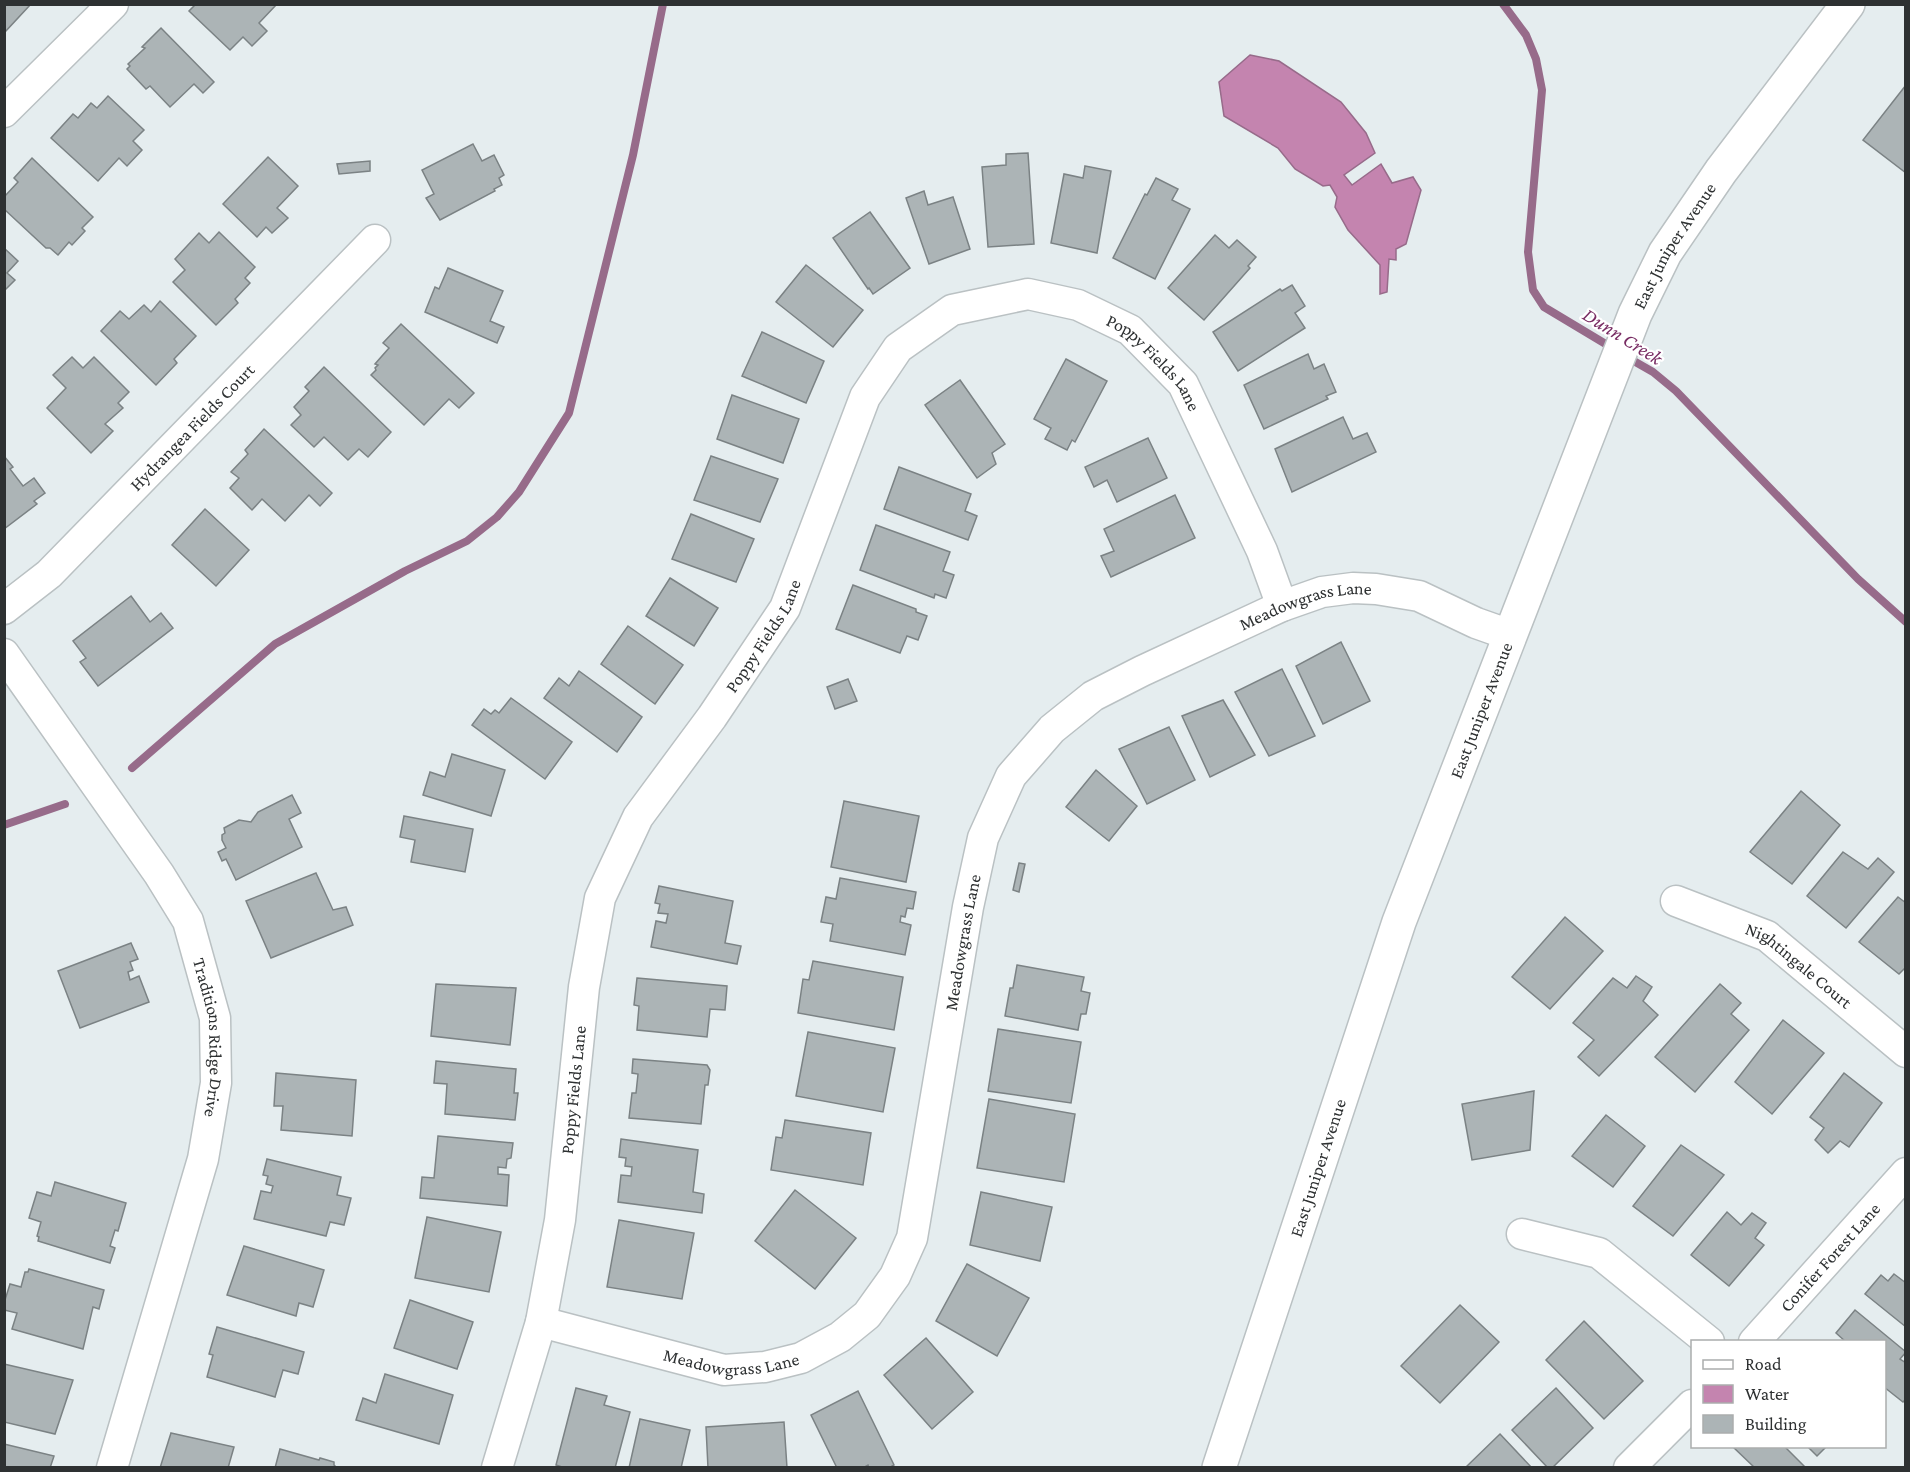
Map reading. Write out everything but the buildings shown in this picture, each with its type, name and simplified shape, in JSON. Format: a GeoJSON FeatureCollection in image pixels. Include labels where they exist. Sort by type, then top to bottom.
{"type":"FeatureCollection","features":[{"type":"Feature","properties":{"kind":"street"},"geometry":{"type":"LineString","coordinates":[[4,112],[113,4]]}},
{"type":"Feature","properties":{"kind":"street","name":"East Juniper Avenue"},"geometry":{"type":"LineString","coordinates":[[1219,1467],[1400,922],[1635,314],[1665,252],[1721,171],[1848,4]]}},
{"type":"Feature","properties":{"kind":"street","name":"Hydrangea Fields Court"},"geometry":{"type":"LineString","coordinates":[[4,609],[49,574],[375,240]]}},
{"type":"Feature","properties":{"kind":"street","name":"Poppy Fields Lane"},"geometry":{"type":"LineString","coordinates":[[497,1467],[541,1322],[560,1220],[584,987],[600,898],[638,817],[712,717],[785,608],[865,397],[898,348],[952,310],[1028,294],[1078,305],[1130,330],[1183,384],[1262,551],[1282,606]]}},
{"type":"Feature","properties":{"kind":"street","name":"Meadowgrass Lane"},"geometry":{"type":"LineString","coordinates":[[541,1322],[724,1370],[765,1367],[801,1358],[840,1337],[867,1315],[896,1276],[912,1238],[968,907],[983,838],[1011,776],[1052,729],[1093,696],[1282,606],[1322,592],[1376,588],[1419,596],[1476,623],[1510,635]]}},
{"type":"Feature","properties":{"kind":"street","name":"Traditions Ridge Drive"},"geometry":{"type":"LineString","coordinates":[[4,654],[159,874],[188,921],[215,1018],[216,1083],[203,1159],[112,1467]]}},
{"type":"Feature","properties":{"kind":"street","name":"Nightingale Court"},"geometry":{"type":"LineString","coordinates":[[1676,901],[1767,936],[1905,1052]]}},
{"type":"Feature","properties":{"kind":"street","name":"Conifer Forest Lane"},"geometry":{"type":"LineString","coordinates":[[1755,1340],[1905,1173]]}},
{"type":"Feature","properties":{"kind":"street"},"geometry":{"type":"LineString","coordinates":[[1522,1234],[1599,1253],[1708,1340]]}},
{"type":"Feature","properties":{"kind":"street"},"geometry":{"type":"LineString","coordinates":[[1629,1467],[1691,1406]]}},
{"type":"Feature","properties":{"kind":"water"},"geometry":{"type":"Polygon","coordinates":[[[1250,55],[1279,61],[1341,102],[1366,133],[1375,153],[1344,175],[1352,185],[1381,164],[1392,183],[1413,177],[1421,190],[1406,244],[1396,249],[1396,260],[1389,259],[1387,292],[1380,294],[1380,265],[1348,230],[1335,207],[1337,197],[1330,185],[1323,186],[1295,169],[1278,148],[1224,116],[1219,82],[1250,55]]]}},
{"type":"Feature","properties":{"kind":"waterway"},"geometry":{"type":"LineString","coordinates":[[132,768],[275,644],[405,571],[467,541],[497,517],[519,492],[569,413],[633,155],[663,4]]}},
{"type":"Feature","properties":{"kind":"waterway","name":"Dunn Creek"},"geometry":{"type":"LineString","coordinates":[[1503,4],[1526,35],[1536,59],[1542,90],[1528,252],[1533,290],[1544,307],[1614,349]]}},
{"type":"Feature","properties":{"kind":"waterway","name":"Dunn Creek"},"geometry":{"type":"LineString","coordinates":[[1625,356],[1653,372],[1676,391],[1858,579],[1906,622]]}},
{"type":"Feature","properties":{"kind":"waterway"},"geometry":{"type":"LineString","coordinates":[[4,825],[65,804]]}}]}
